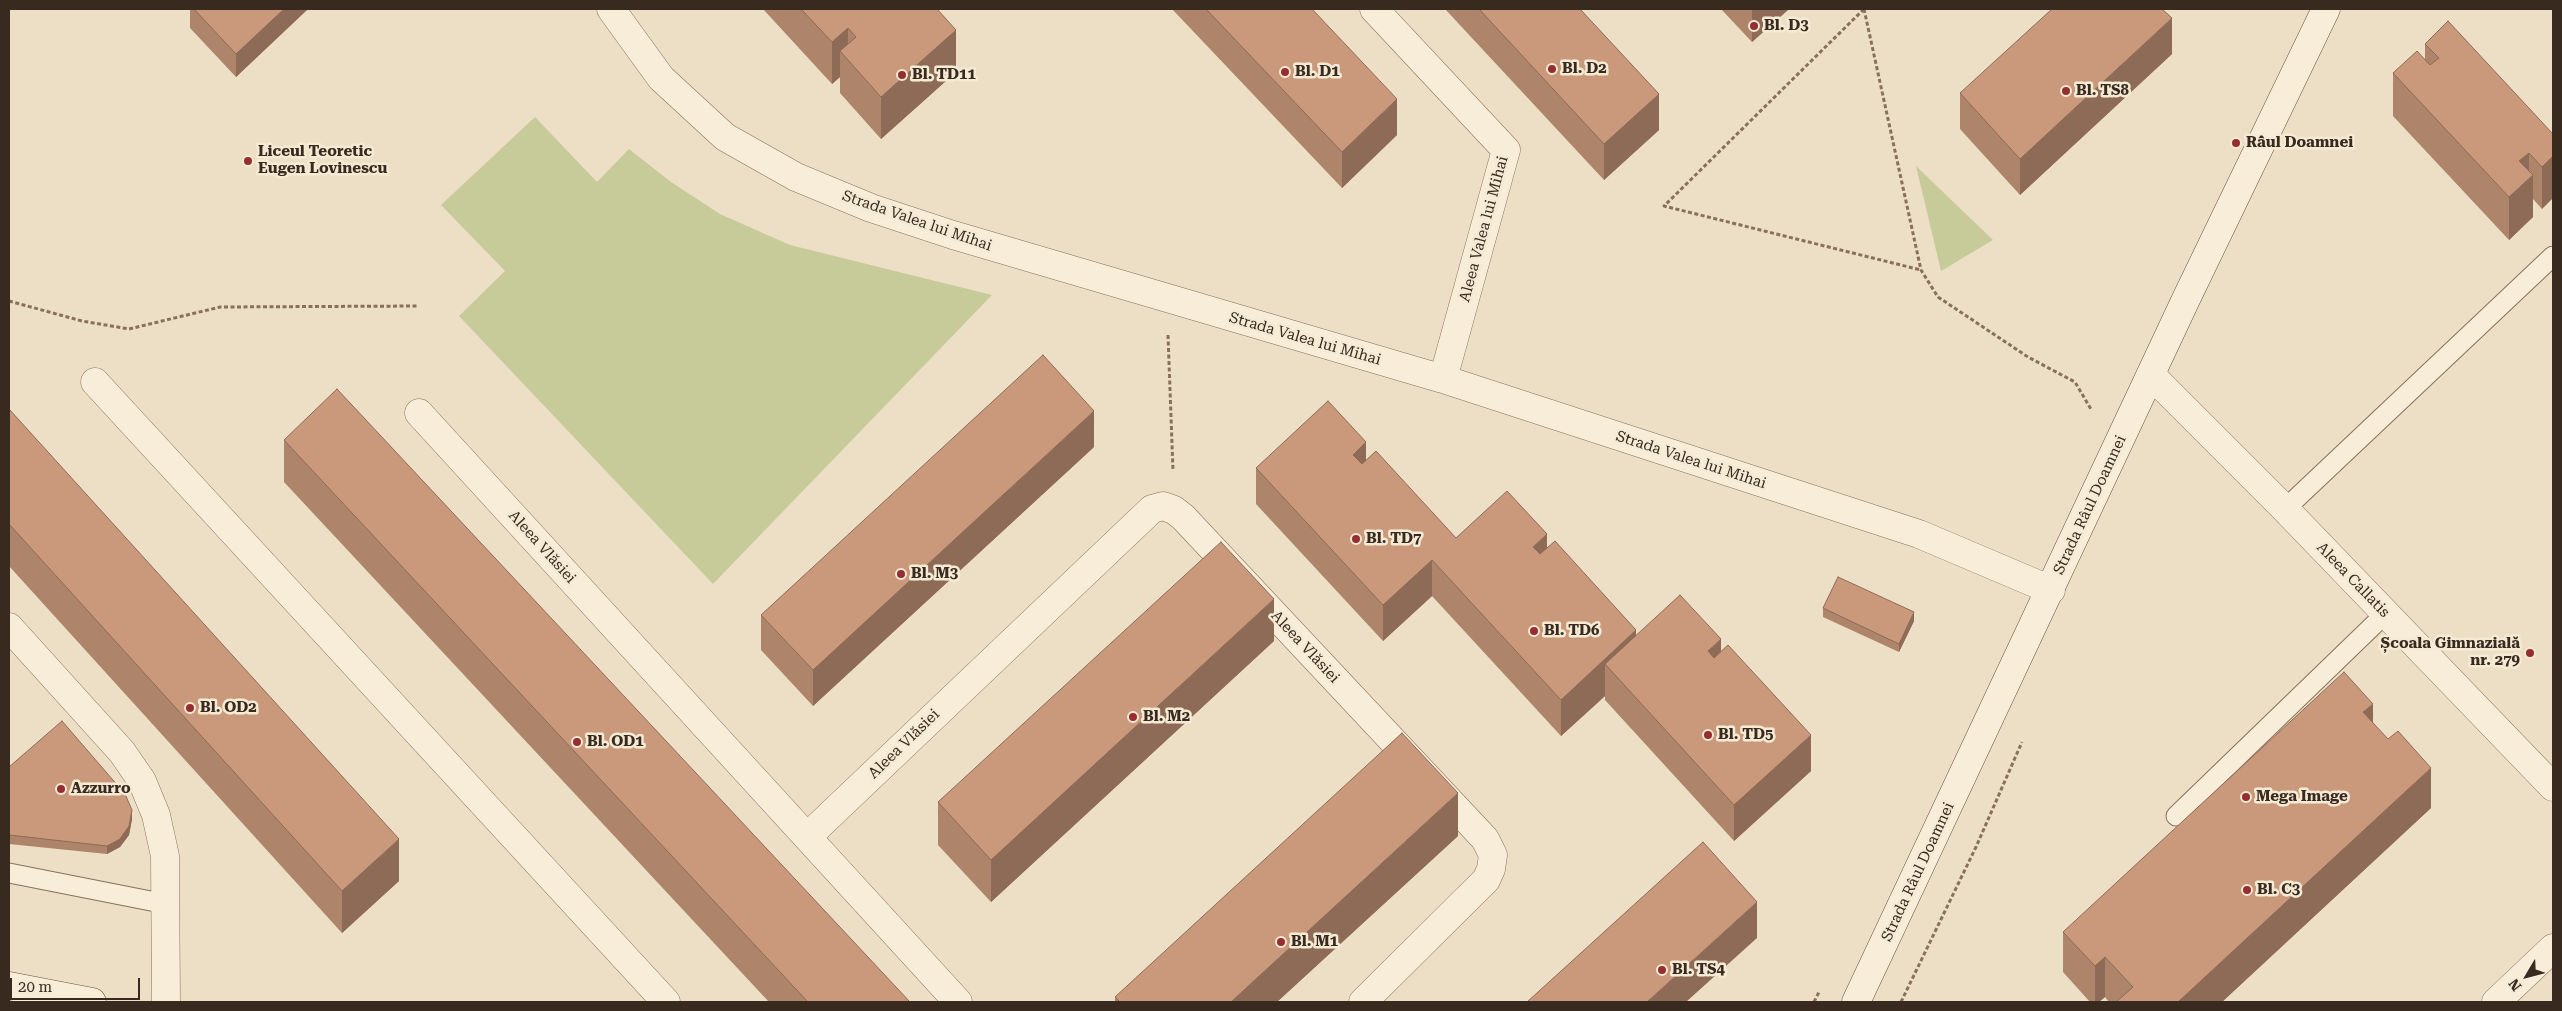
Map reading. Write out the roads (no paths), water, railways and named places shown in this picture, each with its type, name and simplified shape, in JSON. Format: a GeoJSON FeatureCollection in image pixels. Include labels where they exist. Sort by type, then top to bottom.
{"type":"FeatureCollection","features":[{"type":"Feature","properties":{"kind":"street","name":"Strada Valea lui Mihai"},"geometry":{"type":"LineString","coordinates":[[611,9],[662,78],[725,137],[796,177],[889,214],[1443,379],[1918,534],[2051,590]]}},
{"type":"Feature","properties":{"kind":"street","name":"Aleea Valea lui Mihai"},"geometry":{"type":"LineString","coordinates":[[1374,9],[1506,150],[1443,379]]}},
{"type":"Feature","properties":{"kind":"street","name":"Strada Râul Doamnei"},"geometry":{"type":"LineString","coordinates":[[1856,1002],[2151,375],[2326,9]]}},
{"type":"Feature","properties":{"kind":"street","name":"Aleea Callatis"},"geometry":{"type":"LineString","coordinates":[[2151,375],[2285,509],[2553,787]]}},
{"type":"Feature","properties":{"kind":"street"},"geometry":{"type":"LineString","coordinates":[[95,382],[666,1002]]}},
{"type":"Feature","properties":{"kind":"street","name":"Aleea Vlăsiei"},"geometry":{"type":"LineString","coordinates":[[419,413],[958,1002]]}},
{"type":"Feature","properties":{"kind":"street","name":"Aleea Vlăsiei"},"geometry":{"type":"LineString","coordinates":[[807,837],[1152,509],[1163,506],[1174,510],[1485,839],[1493,855],[1491,869],[1486,880],[1363,1002]]}},
{"type":"Feature","properties":{"kind":"street"},"geometry":{"type":"LineString","coordinates":[[9,627],[122,752],[142,781],[156,815],[165,856],[166,1002]]}},
{"type":"Feature","properties":{"kind":"street"},"geometry":{"type":"LineString","coordinates":[[2496,1002],[2553,948]]}},
{"type":"Feature","properties":{"kind":"street"},"geometry":{"type":"LineString","coordinates":[[9,986],[64,999],[92,1002]]}},
{"type":"Feature","properties":{"kind":"lane"},"geometry":{"type":"LineString","coordinates":[[2285,509],[2553,256]]}},
{"type":"Feature","properties":{"kind":"lane"},"geometry":{"type":"LineString","coordinates":[[2176,816],[2385,614]]}},
{"type":"Feature","properties":{"kind":"lane"},"geometry":{"type":"LineString","coordinates":[[9,873],[166,904]]}},
{"type":"Feature","properties":{"kind":"place","name":"Bl. D3"},"geometry":{"type":"Point","coordinates":[1754,26]}},
{"type":"Feature","properties":{"kind":"place","name":"Bl. D2"},"geometry":{"type":"Point","coordinates":[1552,69]}},
{"type":"Feature","properties":{"kind":"place","name":"Bl. D1"},"geometry":{"type":"Point","coordinates":[1285,72]}},
{"type":"Feature","properties":{"kind":"place","name":"Bl. TD11"},"geometry":{"type":"Point","coordinates":[902,75]}},
{"type":"Feature","properties":{"kind":"place","name":"Bl. TS8"},"geometry":{"type":"Point","coordinates":[2066,91]}},
{"type":"Feature","properties":{"kind":"place","name":"Râul Doamnei"},"geometry":{"type":"Point","coordinates":[2236,143]}},
{"type":"Feature","properties":{"kind":"place","name":"Liceul Teoretic Eugen Lovinescu"},"geometry":{"type":"Point","coordinates":[248,161]}},
{"type":"Feature","properties":{"kind":"place","name":"Bl. TD7"},"geometry":{"type":"Point","coordinates":[1356,539]}},
{"type":"Feature","properties":{"kind":"place","name":"Bl. M3"},"geometry":{"type":"Point","coordinates":[901,574]}},
{"type":"Feature","properties":{"kind":"place","name":"Bl. TD6"},"geometry":{"type":"Point","coordinates":[1534,631]}},
{"type":"Feature","properties":{"kind":"place","name":"Școala Gimnazială nr. 279"},"geometry":{"type":"Point","coordinates":[2530,653]}},
{"type":"Feature","properties":{"kind":"place","name":"Bl. OD2"},"geometry":{"type":"Point","coordinates":[190,708]}},
{"type":"Feature","properties":{"kind":"place","name":"Bl. M2"},"geometry":{"type":"Point","coordinates":[1133,717]}},
{"type":"Feature","properties":{"kind":"place","name":"Bl. TD5"},"geometry":{"type":"Point","coordinates":[1708,735]}},
{"type":"Feature","properties":{"kind":"place","name":"Bl. OD1"},"geometry":{"type":"Point","coordinates":[577,742]}},
{"type":"Feature","properties":{"kind":"place","name":"Azzurro"},"geometry":{"type":"Point","coordinates":[61,789]}},
{"type":"Feature","properties":{"kind":"place","name":"Mega Image"},"geometry":{"type":"Point","coordinates":[2246,797]}},
{"type":"Feature","properties":{"kind":"place","name":"Bl. C3"},"geometry":{"type":"Point","coordinates":[2247,890]}},
{"type":"Feature","properties":{"kind":"place","name":"Bl. M1"},"geometry":{"type":"Point","coordinates":[1281,942]}},
{"type":"Feature","properties":{"kind":"place","name":"Bl. TS4"},"geometry":{"type":"Point","coordinates":[1662,970]}}]}
